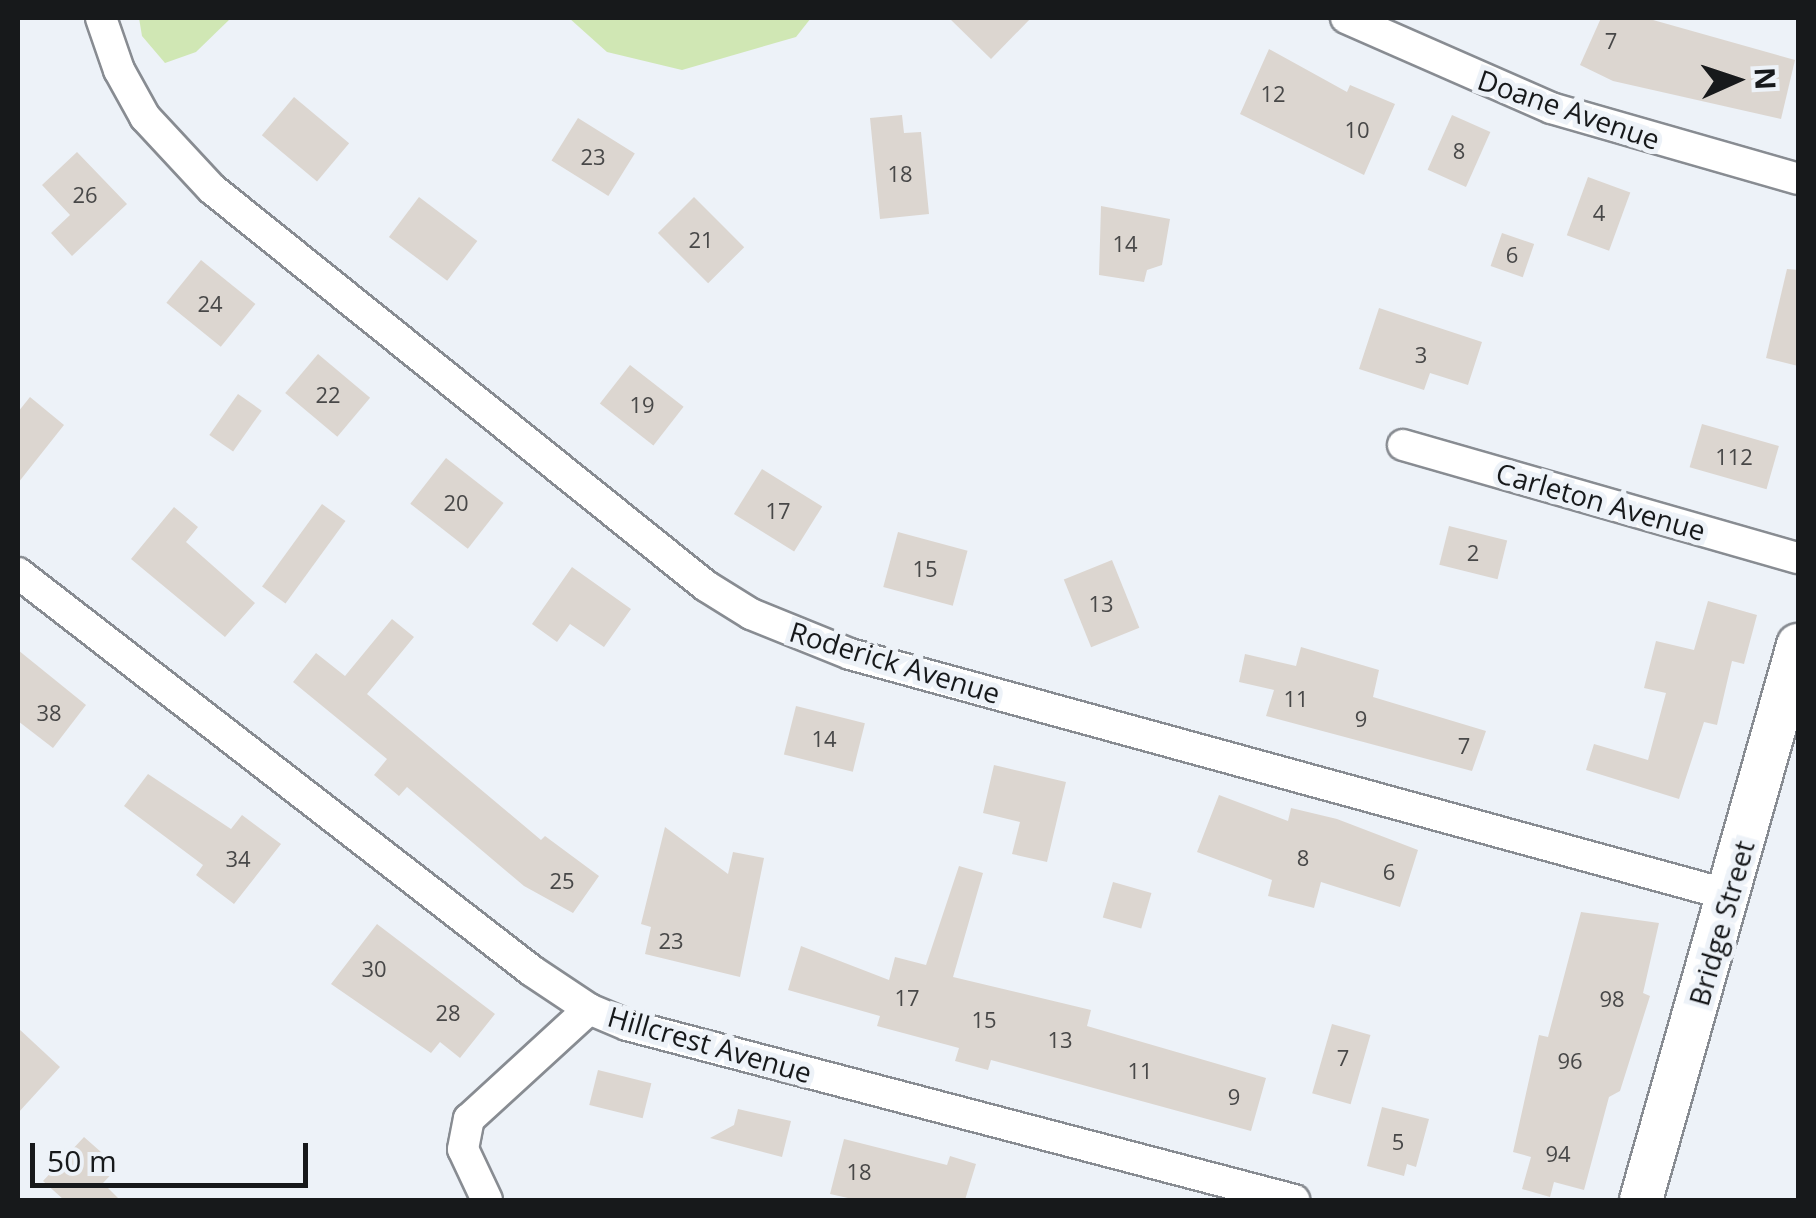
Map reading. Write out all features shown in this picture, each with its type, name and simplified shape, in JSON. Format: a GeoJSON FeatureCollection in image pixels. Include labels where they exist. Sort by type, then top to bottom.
{"type":"FeatureCollection","features":[{"type":"Feature","properties":{"kind":"main road","name":"Bridge Street"},"geometry":{"type":"LineString","coordinates":[[1641,1200],[1798,645]]}},
{"type":"Feature","properties":{"kind":"street","name":"Roderick Avenue"},"geometry":{"type":"LineString","coordinates":[[101,18],[119,70],[145,117],[200,178],[706,586],[751,614],[850,654],[1730,895]]}},
{"type":"Feature","properties":{"kind":"street","name":"Doane Avenue"},"geometry":{"type":"LineString","coordinates":[[1346,18],[1552,108],[1798,179]]}},
{"type":"Feature","properties":{"kind":"street","name":"Carleton Avenue"},"geometry":{"type":"LineString","coordinates":[[1402,445],[1798,558]]}},
{"type":"Feature","properties":{"kind":"street","name":"Hillcrest Avenue"},"geometry":{"type":"LineString","coordinates":[[18,573],[532,972],[589,1009],[628,1026],[1294,1200]]}},
{"type":"Feature","properties":{"kind":"street"},"geometry":{"type":"LineString","coordinates":[[487,1200],[463,1149],[469,1119],[589,1009]]}},
{"type":"Feature","properties":{"kind":"green space"},"geometry":{"type":"Polygon","coordinates":[[[139,18],[231,18],[196,52],[165,63],[142,36],[139,18]]]}},
{"type":"Feature","properties":{"kind":"green space"},"geometry":{"type":"Polygon","coordinates":[[[569,18],[811,18],[796,37],[682,70],[607,52],[569,18]]]}},
{"type":"Feature","properties":{"kind":"building"},"geometry":{"type":"Polygon","coordinates":[[[949,18],[1031,18],[991,59],[949,18]]]}},
{"type":"Feature","properties":{"kind":"building"},"geometry":{"type":"Polygon","coordinates":[[[1601,18],[1646,18],[1795,60],[1781,119],[1613,81],[1580,65],[1601,18]]]}},
{"type":"Feature","properties":{"kind":"building"},"geometry":{"type":"Polygon","coordinates":[[[1269,49],[1347,92],[1350,85],[1395,104],[1364,175],[1240,114],[1269,49]]]}},
{"type":"Feature","properties":{"kind":"building"},"geometry":{"type":"Polygon","coordinates":[[[294,97],[349,143],[317,182],[262,135],[294,97]]]}},
{"type":"Feature","properties":{"kind":"building"},"geometry":{"type":"Polygon","coordinates":[[[902,115],[904,133],[921,132],[929,214],[880,219],[870,118],[902,115]]]}},
{"type":"Feature","properties":{"kind":"building"},"geometry":{"type":"Polygon","coordinates":[[[1452,115],[1490,132],[1466,187],[1428,170],[1452,115]]]}},
{"type":"Feature","properties":{"kind":"building"},"geometry":{"type":"Polygon","coordinates":[[[578,118],[635,154],[608,196],[552,160],[578,118]]]}},
{"type":"Feature","properties":{"kind":"building"},"geometry":{"type":"Polygon","coordinates":[[[77,152],[127,204],[72,256],[51,233],[70,215],[42,185],[77,152]]]}},
{"type":"Feature","properties":{"kind":"building"},"geometry":{"type":"Polygon","coordinates":[[[1588,177],[1630,192],[1609,251],[1567,235],[1588,177]]]}},
{"type":"Feature","properties":{"kind":"building"},"geometry":{"type":"Polygon","coordinates":[[[419,197],[477,241],[447,281],[389,237],[419,197]]]}},
{"type":"Feature","properties":{"kind":"building"},"geometry":{"type":"Polygon","coordinates":[[[694,197],[744,247],[708,283],[658,233],[694,197]]]}},
{"type":"Feature","properties":{"kind":"building"},"geometry":{"type":"Polygon","coordinates":[[[1101,206],[1170,219],[1162,265],[1147,270],[1144,282],[1099,275],[1101,206]]]}},
{"type":"Feature","properties":{"kind":"building"},"geometry":{"type":"Polygon","coordinates":[[[1502,233],[1534,244],[1523,277],[1491,266],[1502,233]]]}},
{"type":"Feature","properties":{"kind":"building"},"geometry":{"type":"Polygon","coordinates":[[[201,260],[255,304],[221,347],[166,303],[201,260]]]}},
{"type":"Feature","properties":{"kind":"building"},"geometry":{"type":"Polygon","coordinates":[[[1787,269],[1798,270],[1798,366],[1766,358],[1787,269]]]}},
{"type":"Feature","properties":{"kind":"building"},"geometry":{"type":"Polygon","coordinates":[[[1379,308],[1482,342],[1468,385],[1430,373],[1424,390],[1359,369],[1379,308]]]}},
{"type":"Feature","properties":{"kind":"building"},"geometry":{"type":"Polygon","coordinates":[[[318,354],[370,398],[337,437],[285,393],[318,354]]]}},
{"type":"Feature","properties":{"kind":"building"},"geometry":{"type":"Polygon","coordinates":[[[630,365],[684,407],[653,445],[600,404],[630,365]]]}},
{"type":"Feature","properties":{"kind":"building"},"geometry":{"type":"Polygon","coordinates":[[[238,394],[262,411],[233,452],[209,435],[238,394]]]}},
{"type":"Feature","properties":{"kind":"building"},"geometry":{"type":"Polygon","coordinates":[[[30,397],[64,425],[18,483],[18,412],[30,397]]]}},
{"type":"Feature","properties":{"kind":"building"},"geometry":{"type":"Polygon","coordinates":[[[1702,424],[1779,446],[1766,489],[1690,467],[1702,424]]]}},
{"type":"Feature","properties":{"kind":"building"},"geometry":{"type":"Polygon","coordinates":[[[446,458],[504,503],[468,549],[410,504],[446,458]]]}},
{"type":"Feature","properties":{"kind":"building"},"geometry":{"type":"Polygon","coordinates":[[[762,469],[822,507],[794,552],[734,514],[762,469]]]}},
{"type":"Feature","properties":{"kind":"building"},"geometry":{"type":"Polygon","coordinates":[[[322,504],[345,521],[286,604],[262,587],[322,504]]]}},
{"type":"Feature","properties":{"kind":"building"},"geometry":{"type":"Polygon","coordinates":[[[174,507],[198,527],[186,542],[255,603],[225,637],[131,559],[174,507]]]}},
{"type":"Feature","properties":{"kind":"building"},"geometry":{"type":"Polygon","coordinates":[[[1449,526],[1507,541],[1498,579],[1439,565],[1449,526]]]}},
{"type":"Feature","properties":{"kind":"building"},"geometry":{"type":"Polygon","coordinates":[[[898,532],[968,551],[953,606],[883,587],[898,532]]]}},
{"type":"Feature","properties":{"kind":"building"},"geometry":{"type":"Polygon","coordinates":[[[1112,560],[1139,628],[1091,647],[1064,579],[1112,560]]]}},
{"type":"Feature","properties":{"kind":"building"},"geometry":{"type":"Polygon","coordinates":[[[572,567],[631,609],[604,647],[570,624],[557,642],[532,624],[572,567]]]}},
{"type":"Feature","properties":{"kind":"building"},"geometry":{"type":"Polygon","coordinates":[[[1708,601],[1757,615],[1744,664],[1732,661],[1717,725],[1704,722],[1679,799],[1586,770],[1594,744],[1648,760],[1666,693],[1644,688],[1656,641],[1694,650],[1708,601]]]}},
{"type":"Feature","properties":{"kind":"building"},"geometry":{"type":"Polygon","coordinates":[[[392,619],[414,637],[367,694],[541,840],[545,836],[599,876],[573,913],[524,886],[407,787],[399,796],[374,775],[387,759],[293,682],[316,653],[345,676],[392,619]]]}},
{"type":"Feature","properties":{"kind":"building"},"geometry":{"type":"Polygon","coordinates":[[[1301,647],[1379,670],[1373,697],[1486,731],[1472,771],[1266,716],[1274,690],[1239,682],[1245,654],[1296,666],[1301,647]]]}},
{"type":"Feature","properties":{"kind":"building"},"geometry":{"type":"Polygon","coordinates":[[[18,650],[86,705],[53,748],[18,721],[18,650]]]}},
{"type":"Feature","properties":{"kind":"building"},"geometry":{"type":"Polygon","coordinates":[[[796,706],[865,723],[853,772],[784,755],[796,706]]]}},
{"type":"Feature","properties":{"kind":"building"},"geometry":{"type":"Polygon","coordinates":[[[994,765],[1066,782],[1047,862],[1012,854],[1020,822],[983,813],[994,765]]]}},
{"type":"Feature","properties":{"kind":"building"},"geometry":{"type":"Polygon","coordinates":[[[148,774],[231,829],[242,815],[281,844],[234,904],[196,875],[203,865],[124,806],[148,774]]]}},
{"type":"Feature","properties":{"kind":"building"},"geometry":{"type":"Polygon","coordinates":[[[1219,795],[1288,821],[1291,808],[1337,819],[1418,850],[1400,907],[1321,882],[1314,908],[1268,896],[1272,880],[1197,852],[1219,795]]]}},
{"type":"Feature","properties":{"kind":"building"},"geometry":{"type":"Polygon","coordinates":[[[665,827],[728,874],[733,852],[764,858],[740,977],[645,954],[651,927],[641,924],[665,827]]]}},
{"type":"Feature","properties":{"kind":"building"},"geometry":{"type":"Polygon","coordinates":[[[959,866],[983,873],[953,977],[1091,1010],[1087,1026],[1266,1078],[1251,1131],[991,1060],[988,1070],[955,1061],[959,1048],[877,1026],[880,1016],[788,990],[801,946],[889,980],[895,957],[926,965],[959,866]]]}},
{"type":"Feature","properties":{"kind":"building"},"geometry":{"type":"Polygon","coordinates":[[[1113,882],[1151,893],[1141,929],[1103,918],[1113,882]]]}},
{"type":"Feature","properties":{"kind":"building"},"geometry":{"type":"Polygon","coordinates":[[[1581,912],[1659,923],[1643,993],[1650,996],[1620,1091],[1609,1097],[1584,1190],[1554,1182],[1550,1197],[1522,1189],[1531,1157],[1513,1152],[1539,1035],[1548,1037],[1581,912]]]}},
{"type":"Feature","properties":{"kind":"building"},"geometry":{"type":"Polygon","coordinates":[[[377,924],[495,1014],[460,1058],[440,1042],[431,1053],[331,984],[377,924]]]}},
{"type":"Feature","properties":{"kind":"building"},"geometry":{"type":"Polygon","coordinates":[[[1332,1024],[1370,1035],[1351,1104],[1312,1093],[1332,1024]]]}},
{"type":"Feature","properties":{"kind":"building"},"geometry":{"type":"Polygon","coordinates":[[[18,1028],[60,1067],[18,1113],[18,1028]]]}},
{"type":"Feature","properties":{"kind":"building"},"geometry":{"type":"Polygon","coordinates":[[[598,1070],[651,1083],[643,1118],[589,1105],[598,1070]]]}},
{"type":"Feature","properties":{"kind":"building"},"geometry":{"type":"Polygon","coordinates":[[[1382,1107],[1429,1119],[1416,1167],[1407,1164],[1404,1176],[1367,1166],[1382,1107]]]}},
{"type":"Feature","properties":{"kind":"building"},"geometry":{"type":"Polygon","coordinates":[[[738,1109],[791,1121],[782,1157],[710,1138],[734,1125],[738,1109]]]}},
{"type":"Feature","properties":{"kind":"building"},"geometry":{"type":"Polygon","coordinates":[[[84,1137],[118,1167],[103,1183],[120,1200],[64,1200],[43,1181],[84,1137]]]}},
{"type":"Feature","properties":{"kind":"building"},"geometry":{"type":"Polygon","coordinates":[[[844,1139],[947,1165],[950,1156],[976,1164],[965,1200],[857,1200],[830,1194],[844,1139]]]}}]}
